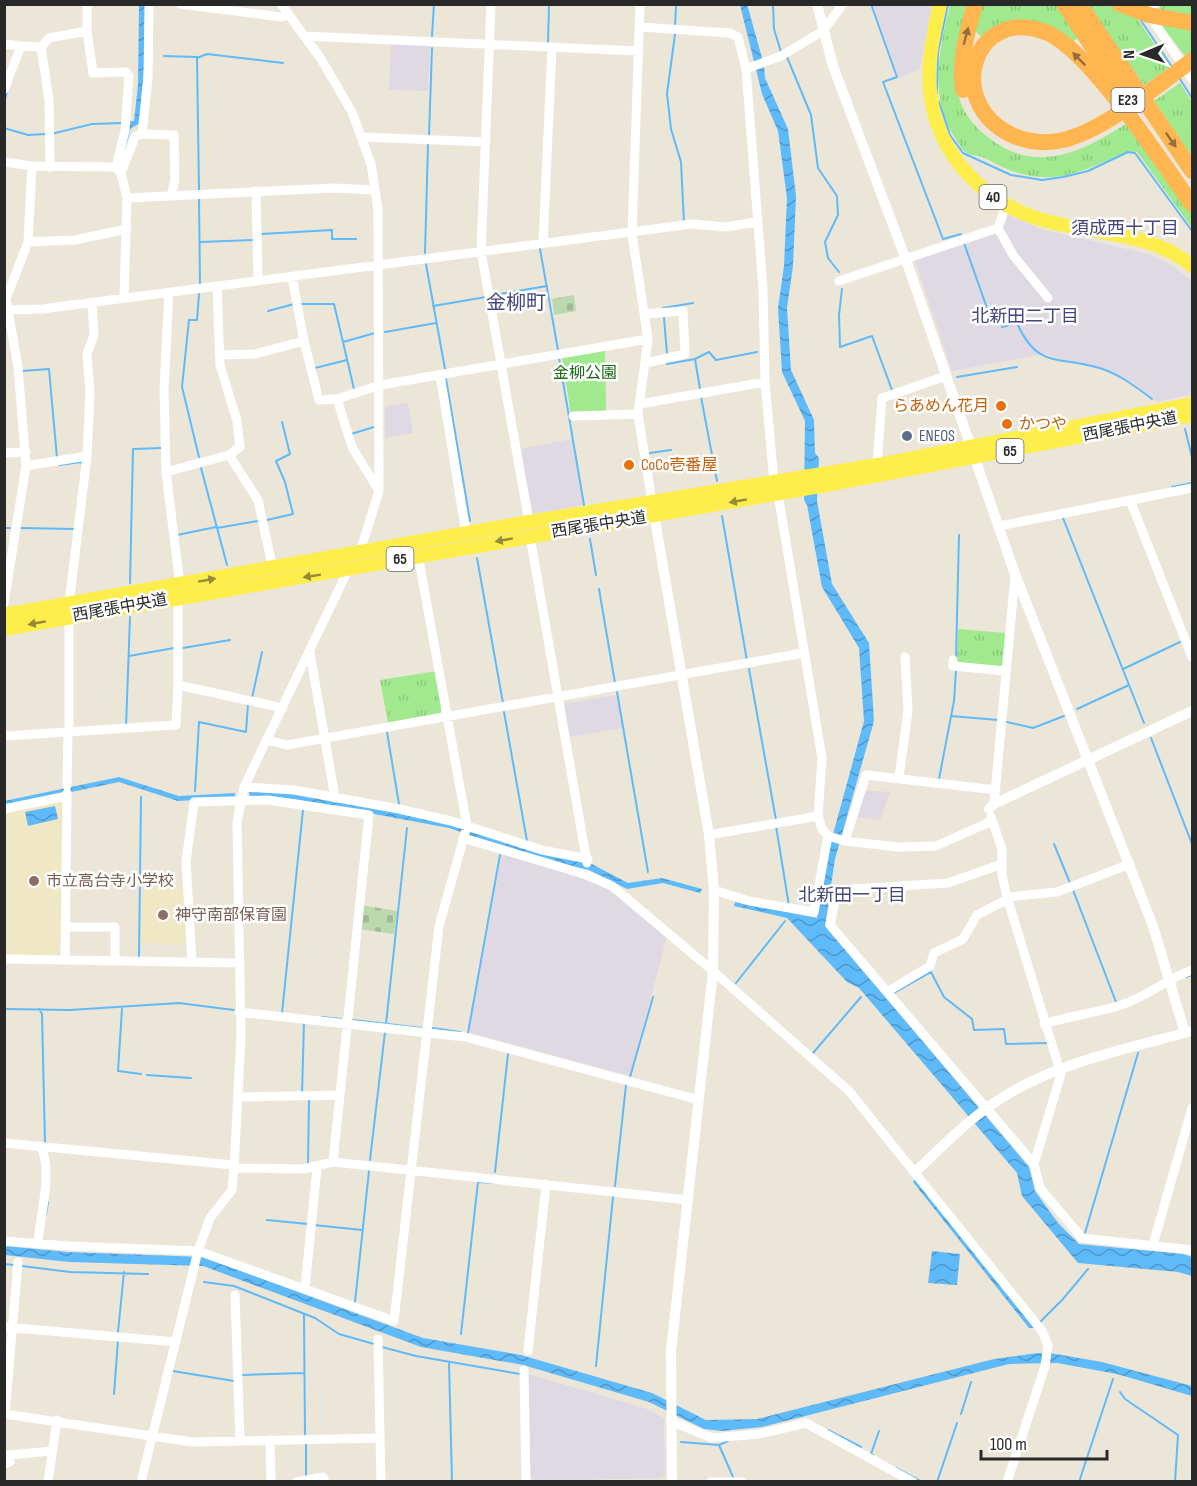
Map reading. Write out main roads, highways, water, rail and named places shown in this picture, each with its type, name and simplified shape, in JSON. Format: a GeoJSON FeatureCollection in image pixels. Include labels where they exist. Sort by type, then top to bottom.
{"type":"FeatureCollection","features":[{"type":"Feature","properties":{"kind":"highway"},"geometry":{"type":"LineString","coordinates":[[975,4],[964,46],[963,89],[973,115],[994,136],[1022,150],[1053,152],[1077,146],[1192,64]]}},
{"type":"Feature","properties":{"kind":"highway","name":"E23"},"geometry":{"type":"LineString","coordinates":[[1064,4],[1192,195]]}},
{"type":"Feature","properties":{"kind":"highway","name":"E23"},"geometry":{"type":"LineString","coordinates":[[1079,4],[1192,171]]}},
{"type":"Feature","properties":{"kind":"highway"},"geometry":{"type":"LineString","coordinates":[[1121,5],[1149,15],[1188,23]]}},
{"type":"Feature","properties":{"kind":"highway"},"geometry":{"type":"LineString","coordinates":[[1116,118],[1062,140],[1032,141],[1007,133],[989,119],[974,93],[972,73],[976,52],[988,37],[1011,27],[1028,26],[1061,41],[1113,97],[1192,204]]}},
{"type":"Feature","properties":{"kind":"main road","name":"40"},"geometry":{"type":"LineString","coordinates":[[940,4],[929,74],[931,99],[938,125],[956,160],[973,180],[1006,206],[1049,222],[1150,243],[1192,266]]}},
{"type":"Feature","properties":{"kind":"main road","name":"西尾張中央道"},"geometry":{"type":"LineString","coordinates":[[826,480],[878,465],[973,453],[1192,404]]}},
{"type":"Feature","properties":{"kind":"main road","name":"西尾張中央道"},"geometry":{"type":"LineString","coordinates":[[4,629],[69,611],[179,592],[347,570],[530,529],[826,480],[1192,415]]}},
{"type":"Feature","properties":{"kind":"main road","name":"西尾張中央道"},"geometry":{"type":"LineString","coordinates":[[179,592],[273,569],[466,533],[530,529]]}},
{"type":"Feature","properties":{"kind":"main road","name":"西尾張中央道"},"geometry":{"type":"LineString","coordinates":[[4,615],[69,611]]}},
{"type":"Feature","properties":{"kind":"water"},"geometry":{"type":"Polygon","coordinates":[[[747,4],[764,65],[765,78],[788,129],[796,196],[793,266],[787,308],[791,370],[814,420],[815,453],[819,458],[817,501],[832,584],[869,643],[874,721],[835,859],[825,926],[1029,1167],[1035,1191],[1058,1223],[1079,1244],[1183,1254],[1192,1257],[1192,1276],[1178,1272],[1078,1263],[1022,1196],[1017,1173],[859,988],[847,982],[787,918],[734,906],[735,902],[817,918],[826,860],[864,721],[859,648],[822,587],[807,505],[804,500],[805,421],[782,372],[778,308],[784,266],[787,198],[778,131],[762,94],[740,5],[747,4]]]}},
{"type":"Feature","properties":{"kind":"water"},"geometry":{"type":"Polygon","coordinates":[[[139,5],[145,5],[145,57],[139,124],[131,128],[121,164],[128,121],[134,121],[138,85],[139,5]]]}},
{"type":"Feature","properties":{"kind":"water"},"geometry":{"type":"Polygon","coordinates":[[[119,777],[179,796],[235,793],[235,798],[178,801],[119,782],[5,806],[4,801],[119,777]]]}},
{"type":"Feature","properties":{"kind":"water"},"geometry":{"type":"Polygon","coordinates":[[[249,792],[295,793],[451,823],[590,863],[628,883],[662,878],[702,889],[700,893],[663,883],[627,889],[589,870],[543,860],[449,828],[294,799],[250,798],[249,792]]]}},
{"type":"Feature","properties":{"kind":"water"},"geometry":{"type":"Polygon","coordinates":[[[55,806],[58,819],[28,826],[25,812],[55,806]]]}},
{"type":"Feature","properties":{"kind":"water"},"geometry":{"type":"Polygon","coordinates":[[[915,1179],[1033,1328],[1029,1328],[913,1182],[915,1179]]]}},
{"type":"Feature","properties":{"kind":"water"},"geometry":{"type":"Polygon","coordinates":[[[5,1246],[67,1252],[203,1257],[423,1338],[521,1355],[652,1393],[706,1420],[757,1419],[994,1359],[1038,1353],[1102,1362],[1192,1386],[1192,1396],[1117,1374],[1057,1363],[1009,1364],[762,1427],[722,1431],[704,1429],[649,1402],[523,1365],[421,1347],[203,1266],[69,1262],[5,1255],[5,1246]]]}},
{"type":"Feature","properties":{"kind":"water"},"geometry":{"type":"Polygon","coordinates":[[[932,1251],[960,1254],[957,1285],[928,1283],[932,1251]]]}},
{"type":"Feature","properties":{"kind":"waterway"},"geometry":{"type":"LineString","coordinates":[[432,36],[434,4]]}},
{"type":"Feature","properties":{"kind":"waterway"},"geometry":{"type":"LineString","coordinates":[[548,42],[549,4]]}},
{"type":"Feature","properties":{"kind":"waterway"},"geometry":{"type":"LineString","coordinates":[[675,28],[676,4]]}},
{"type":"Feature","properties":{"kind":"waterway"},"geometry":{"type":"LineString","coordinates":[[773,4],[774,29],[781,52]]}},
{"type":"Feature","properties":{"kind":"waterway"},"geometry":{"type":"LineString","coordinates":[[871,4],[897,77],[883,82],[943,239],[961,234]]}},
{"type":"Feature","properties":{"kind":"waterway"},"geometry":{"type":"LineString","coordinates":[[937,93],[938,52],[948,4]]}},
{"type":"Feature","properties":{"kind":"waterway"},"geometry":{"type":"LineString","coordinates":[[1140,19],[1172,67]]}},
{"type":"Feature","properties":{"kind":"waterway"},"geometry":{"type":"LineString","coordinates":[[675,34],[667,94],[671,129],[681,162],[684,223]]}},
{"type":"Feature","properties":{"kind":"waterway"},"geometry":{"type":"LineString","coordinates":[[429,136],[432,48]]}},
{"type":"Feature","properties":{"kind":"waterway"},"geometry":{"type":"LineString","coordinates":[[197,58],[207,54],[283,63]]}},
{"type":"Feature","properties":{"kind":"waterway"},"geometry":{"type":"LineString","coordinates":[[164,56],[197,57],[199,191]]}},
{"type":"Feature","properties":{"kind":"waterway"},"geometry":{"type":"LineString","coordinates":[[787,57],[811,115],[818,168],[837,196],[838,215],[825,242],[828,258],[839,272]]}},
{"type":"Feature","properties":{"kind":"waterway"},"geometry":{"type":"LineString","coordinates":[[1180,79],[1192,98]]}},
{"type":"Feature","properties":{"kind":"waterway"},"geometry":{"type":"LineString","coordinates":[[4,103],[7,92]]}},
{"type":"Feature","properties":{"kind":"waterway"},"geometry":{"type":"LineString","coordinates":[[939,102],[950,135],[963,153],[1011,175],[1042,180],[1063,177],[1088,171],[1128,152],[1135,153],[1192,231]]}},
{"type":"Feature","properties":{"kind":"waterway"},"geometry":{"type":"LineString","coordinates":[[51,134],[92,124],[122,123]]}},
{"type":"Feature","properties":{"kind":"waterway"},"geometry":{"type":"LineString","coordinates":[[4,128],[28,135],[46,134]]}},
{"type":"Feature","properties":{"kind":"waterway"},"geometry":{"type":"LineString","coordinates":[[425,253],[428,144]]}},
{"type":"Feature","properties":{"kind":"waterway"},"geometry":{"type":"LineString","coordinates":[[199,199],[200,284]]}},
{"type":"Feature","properties":{"kind":"waterway"},"geometry":{"type":"LineString","coordinates":[[261,234],[332,230],[332,239],[356,239]]}},
{"type":"Feature","properties":{"kind":"waterway"},"geometry":{"type":"LineString","coordinates":[[200,242],[253,240]]}},
{"type":"Feature","properties":{"kind":"waterway"},"geometry":{"type":"LineString","coordinates":[[964,243],[987,308]]}},
{"type":"Feature","properties":{"kind":"waterway"},"geometry":{"type":"LineString","coordinates":[[540,249],[558,350]]}},
{"type":"Feature","properties":{"kind":"waterway"},"geometry":{"type":"LineString","coordinates":[[426,264],[445,369]]}},
{"type":"Feature","properties":{"kind":"waterway"},"geometry":{"type":"LineString","coordinates":[[494,295],[547,286]]}},
{"type":"Feature","properties":{"kind":"waterway"},"geometry":{"type":"LineString","coordinates":[[842,289],[839,315],[840,347],[872,336],[892,390]]}},
{"type":"Feature","properties":{"kind":"waterway"},"geometry":{"type":"LineString","coordinates":[[199,294],[197,320],[189,320],[182,387],[199,457]]}},
{"type":"Feature","properties":{"kind":"waterway"},"geometry":{"type":"LineString","coordinates":[[433,306],[486,297]]}},
{"type":"Feature","properties":{"kind":"waterway"},"geometry":{"type":"LineString","coordinates":[[663,308],[693,303]]}},
{"type":"Feature","properties":{"kind":"waterway"},"geometry":{"type":"LineString","coordinates":[[268,311],[294,304]]}},
{"type":"Feature","properties":{"kind":"waterway"},"geometry":{"type":"LineString","coordinates":[[299,304],[334,304],[354,389]]}},
{"type":"Feature","properties":{"kind":"waterway"},"geometry":{"type":"LineString","coordinates":[[664,318],[667,354]]}},
{"type":"Feature","properties":{"kind":"waterway"},"geometry":{"type":"LineString","coordinates":[[385,332],[436,323]]}},
{"type":"Feature","properties":{"kind":"waterway"},"geometry":{"type":"LineString","coordinates":[[1002,327],[1017,323],[1024,337],[1040,354],[1111,372],[1152,399]]}},
{"type":"Feature","properties":{"kind":"waterway"},"geometry":{"type":"LineString","coordinates":[[343,342],[375,333]]}},
{"type":"Feature","properties":{"kind":"waterway"},"geometry":{"type":"LineString","coordinates":[[667,364],[695,359],[709,352],[716,360],[757,352]]}},
{"type":"Feature","properties":{"kind":"waterway"},"geometry":{"type":"LineString","coordinates":[[559,358],[584,505]]}},
{"type":"Feature","properties":{"kind":"waterway"},"geometry":{"type":"LineString","coordinates":[[695,359],[700,389]]}},
{"type":"Feature","properties":{"kind":"waterway"},"geometry":{"type":"LineString","coordinates":[[315,368],[347,360]]}},
{"type":"Feature","properties":{"kind":"waterway"},"geometry":{"type":"LineString","coordinates":[[957,377],[1017,367]]}},
{"type":"Feature","properties":{"kind":"waterway"},"geometry":{"type":"LineString","coordinates":[[22,371],[49,369],[57,458]]}},
{"type":"Feature","properties":{"kind":"waterway"},"geometry":{"type":"LineString","coordinates":[[446,379],[470,521]]}},
{"type":"Feature","properties":{"kind":"waterway"},"geometry":{"type":"LineString","coordinates":[[701,397],[717,481]]}},
{"type":"Feature","properties":{"kind":"waterway"},"geometry":{"type":"LineString","coordinates":[[267,520],[293,514],[285,482],[276,461],[290,454],[282,422]]}},
{"type":"Feature","properties":{"kind":"waterway"},"geometry":{"type":"LineString","coordinates":[[351,434],[374,427]]}},
{"type":"Feature","properties":{"kind":"waterway"},"geometry":{"type":"LineString","coordinates":[[1185,429],[1192,457]]}},
{"type":"Feature","properties":{"kind":"waterway"},"geometry":{"type":"LineString","coordinates":[[130,583],[133,449],[161,448]]}},
{"type":"Feature","properties":{"kind":"waterway"},"geometry":{"type":"LineString","coordinates":[[650,453],[671,450]]}},
{"type":"Feature","properties":{"kind":"waterway"},"geometry":{"type":"LineString","coordinates":[[60,465],[81,462],[83,465]]}},
{"type":"Feature","properties":{"kind":"waterway"},"geometry":{"type":"LineString","coordinates":[[201,468],[227,565]]}},
{"type":"Feature","properties":{"kind":"waterway"},"geometry":{"type":"LineString","coordinates":[[1172,487],[1192,483]]}},
{"type":"Feature","properties":{"kind":"waterway"},"geometry":{"type":"LineString","coordinates":[[722,516],[747,661]]}},
{"type":"Feature","properties":{"kind":"waterway"},"geometry":{"type":"LineString","coordinates":[[1063,518],[1144,723]]}},
{"type":"Feature","properties":{"kind":"waterway"},"geometry":{"type":"LineString","coordinates":[[217,528],[258,521]]}},
{"type":"Feature","properties":{"kind":"waterway"},"geometry":{"type":"LineString","coordinates":[[177,535],[216,527]]}},
{"type":"Feature","properties":{"kind":"waterway"},"geometry":{"type":"LineString","coordinates":[[4,528],[10,528]]}},
{"type":"Feature","properties":{"kind":"waterway"},"geometry":{"type":"LineString","coordinates":[[21,528],[74,529]]}},
{"type":"Feature","properties":{"kind":"waterway"},"geometry":{"type":"LineString","coordinates":[[956,658],[959,535]]}},
{"type":"Feature","properties":{"kind":"waterway"},"geometry":{"type":"LineString","coordinates":[[590,539],[596,575]]}},
{"type":"Feature","properties":{"kind":"waterway"},"geometry":{"type":"LineString","coordinates":[[477,558],[503,703]]}},
{"type":"Feature","properties":{"kind":"waterway"},"geometry":{"type":"LineString","coordinates":[[599,589],[615,683]]}},
{"type":"Feature","properties":{"kind":"waterway"},"geometry":{"type":"LineString","coordinates":[[126,727],[130,617]]}},
{"type":"Feature","properties":{"kind":"waterway"},"geometry":{"type":"LineString","coordinates":[[183,648],[230,640]]}},
{"type":"Feature","properties":{"kind":"waterway"},"geometry":{"type":"LineString","coordinates":[[1123,669],[1180,642]]}},
{"type":"Feature","properties":{"kind":"waterway"},"geometry":{"type":"LineString","coordinates":[[129,656],[174,648]]}},
{"type":"Feature","properties":{"kind":"waterway"},"geometry":{"type":"LineString","coordinates":[[252,698],[262,652]]}},
{"type":"Feature","properties":{"kind":"waterway"},"geometry":{"type":"LineString","coordinates":[[749,669],[776,820]]}},
{"type":"Feature","properties":{"kind":"waterway"},"geometry":{"type":"LineString","coordinates":[[939,779],[954,701],[956,670]]}},
{"type":"Feature","properties":{"kind":"waterway"},"geometry":{"type":"LineString","coordinates":[[1077,709],[1129,685]]}},
{"type":"Feature","properties":{"kind":"waterway"},"geometry":{"type":"LineString","coordinates":[[617,692],[648,872]]}},
{"type":"Feature","properties":{"kind":"waterway"},"geometry":{"type":"LineString","coordinates":[[195,791],[199,722],[246,732],[248,704]]}},
{"type":"Feature","properties":{"kind":"waterway"},"geometry":{"type":"LineString","coordinates":[[504,712],[527,841]]}},
{"type":"Feature","properties":{"kind":"waterway"},"geometry":{"type":"LineString","coordinates":[[951,716],[998,720]]}},
{"type":"Feature","properties":{"kind":"waterway"},"geometry":{"type":"LineString","coordinates":[[1007,722],[1033,728],[1064,716]]}},
{"type":"Feature","properties":{"kind":"waterway"},"geometry":{"type":"LineString","coordinates":[[387,732],[399,804]]}},
{"type":"Feature","properties":{"kind":"waterway"},"geometry":{"type":"LineString","coordinates":[[1151,738],[1192,844]]}},
{"type":"Feature","properties":{"kind":"waterway"},"geometry":{"type":"LineString","coordinates":[[139,957],[141,797]]}},
{"type":"Feature","properties":{"kind":"waterway"},"geometry":{"type":"LineString","coordinates":[[282,1013],[303,810]]}},
{"type":"Feature","properties":{"kind":"waterway"},"geometry":{"type":"LineString","coordinates":[[776,826],[789,906]]}},
{"type":"Feature","properties":{"kind":"waterway"},"geometry":{"type":"LineString","coordinates":[[386,1024],[407,828]]}},
{"type":"Feature","properties":{"kind":"waterway"},"geometry":{"type":"LineString","coordinates":[[1054,844],[1070,883]]}},
{"type":"Feature","properties":{"kind":"waterway"},"geometry":{"type":"LineString","coordinates":[[468,1033],[500,855]]}},
{"type":"Feature","properties":{"kind":"waterway"},"geometry":{"type":"LineString","coordinates":[[1073,890],[1116,1002]]}},
{"type":"Feature","properties":{"kind":"waterway"},"geometry":{"type":"LineString","coordinates":[[736,983],[785,921]]}},
{"type":"Feature","properties":{"kind":"waterway"},"geometry":{"type":"LineString","coordinates":[[894,993],[931,972],[944,997],[972,1019],[974,1030],[1004,1029],[1006,1044],[1047,1043]]}},
{"type":"Feature","properties":{"kind":"waterway"},"geometry":{"type":"LineString","coordinates":[[1186,977],[1192,975]]}},
{"type":"Feature","properties":{"kind":"waterway"},"geometry":{"type":"LineString","coordinates":[[630,1077],[653,997]]}},
{"type":"Feature","properties":{"kind":"waterway"},"geometry":{"type":"LineString","coordinates":[[813,1053],[861,997]]}},
{"type":"Feature","properties":{"kind":"waterway"},"geometry":{"type":"LineString","coordinates":[[4,1009],[70,1010],[179,1003],[234,1010]]}},
{"type":"Feature","properties":{"kind":"waterway"},"geometry":{"type":"LineString","coordinates":[[39,1009],[42,1014],[45,1143]]}},
{"type":"Feature","properties":{"kind":"waterway"},"geometry":{"type":"LineString","coordinates":[[122,1009],[118,1071],[141,1074]]}},
{"type":"Feature","properties":{"kind":"waterway"},"geometry":{"type":"LineString","coordinates":[[322,1017],[341,1019]]}},
{"type":"Feature","properties":{"kind":"waterway"},"geometry":{"type":"LineString","coordinates":[[353,1020],[422,1028]]}},
{"type":"Feature","properties":{"kind":"waterway"},"geometry":{"type":"LineString","coordinates":[[302,1094],[304,1022]]}},
{"type":"Feature","properties":{"kind":"waterway"},"geometry":{"type":"LineString","coordinates":[[433,1028],[460,1032]]}},
{"type":"Feature","properties":{"kind":"waterway"},"geometry":{"type":"LineString","coordinates":[[370,1160],[385,1032]]}},
{"type":"Feature","properties":{"kind":"waterway"},"geometry":{"type":"LineString","coordinates":[[1085,1233],[1138,1053]]}},
{"type":"Feature","properties":{"kind":"waterway"},"geometry":{"type":"LineString","coordinates":[[495,1172],[508,1054]]}},
{"type":"Feature","properties":{"kind":"waterway"},"geometry":{"type":"LineString","coordinates":[[147,1075],[191,1078]]}},
{"type":"Feature","properties":{"kind":"waterway"},"geometry":{"type":"LineString","coordinates":[[615,1186],[626,1085]]}},
{"type":"Feature","properties":{"kind":"waterway"},"geometry":{"type":"LineString","coordinates":[[308,1163],[309,1100]]}},
{"type":"Feature","properties":{"kind":"waterway"},"geometry":{"type":"LineString","coordinates":[[355,1302],[369,1171]]}},
{"type":"Feature","properties":{"kind":"waterway"},"geometry":{"type":"LineString","coordinates":[[461,1334],[478,1182],[494,1183]]}},
{"type":"Feature","properties":{"kind":"waterway"},"geometry":{"type":"LineString","coordinates":[[596,1366],[613,1197]]}},
{"type":"Feature","properties":{"kind":"waterway"},"geometry":{"type":"LineString","coordinates":[[46,1214],[48,1202]]}},
{"type":"Feature","properties":{"kind":"waterway"},"geometry":{"type":"LineString","coordinates":[[267,1220],[308,1224]]}},
{"type":"Feature","properties":{"kind":"waterway"},"geometry":{"type":"LineString","coordinates":[[314,1225],[362,1230]]}},
{"type":"Feature","properties":{"kind":"waterway"},"geometry":{"type":"LineString","coordinates":[[4,1264],[14,1265]]}},
{"type":"Feature","properties":{"kind":"waterway"},"geometry":{"type":"LineString","coordinates":[[22,1266],[70,1272],[148,1274]]}},
{"type":"Feature","properties":{"kind":"waterway"},"geometry":{"type":"LineString","coordinates":[[1041,1321],[1088,1269]]}},
{"type":"Feature","properties":{"kind":"waterway"},"geometry":{"type":"LineString","coordinates":[[118,1332],[124,1272]]}},
{"type":"Feature","properties":{"kind":"waterway"},"geometry":{"type":"LineString","coordinates":[[204,1282],[234,1286],[315,1318],[339,1334],[374,1344]]}},
{"type":"Feature","properties":{"kind":"waterway"},"geometry":{"type":"LineString","coordinates":[[304,1315],[305,1435]]}},
{"type":"Feature","properties":{"kind":"waterway"},"geometry":{"type":"LineString","coordinates":[[114,1394],[118,1340]]}},
{"type":"Feature","properties":{"kind":"waterway"},"geometry":{"type":"LineString","coordinates":[[382,1347],[416,1356],[520,1374]]}},
{"type":"Feature","properties":{"kind":"waterway"},"geometry":{"type":"LineString","coordinates":[[449,1362],[452,1482]]}},
{"type":"Feature","properties":{"kind":"waterway"},"geometry":{"type":"LineString","coordinates":[[173,1371],[234,1381]]}},
{"type":"Feature","properties":{"kind":"waterway"},"geometry":{"type":"LineString","coordinates":[[241,1375],[304,1373]]}},
{"type":"Feature","properties":{"kind":"waterway"},"geometry":{"type":"LineString","coordinates":[[1079,1482],[1113,1379]]}},
{"type":"Feature","properties":{"kind":"waterway"},"geometry":{"type":"LineString","coordinates":[[961,1414],[971,1382]]}},
{"type":"Feature","properties":{"kind":"waterway"},"geometry":{"type":"LineString","coordinates":[[1120,1392],[1125,1399],[1178,1435],[1175,1482]]}},
{"type":"Feature","properties":{"kind":"waterway"},"geometry":{"type":"LineString","coordinates":[[937,1482],[957,1423]]}},
{"type":"Feature","properties":{"kind":"waterway"},"geometry":{"type":"LineString","coordinates":[[828,1430],[861,1447]]}},
{"type":"Feature","properties":{"kind":"waterway"},"geometry":{"type":"LineString","coordinates":[[873,1455],[871,1454],[879,1431]]}},
{"type":"Feature","properties":{"kind":"waterway"},"geometry":{"type":"LineString","coordinates":[[681,1442],[719,1445],[728,1441]]}},
{"type":"Feature","properties":{"kind":"waterway"},"geometry":{"type":"LineString","coordinates":[[306,1444],[306,1476]]}},
{"type":"Feature","properties":{"kind":"waterway"},"geometry":{"type":"LineString","coordinates":[[719,1445],[733,1477]]}},
{"type":"Feature","properties":{"kind":"waterway"},"geometry":{"type":"LineString","coordinates":[[896,1468],[922,1482]]}},
{"type":"Feature","properties":{"kind":"place","name":"らあめん花月"},"geometry":{"type":"Point","coordinates":[1001,406]}},
{"type":"Feature","properties":{"kind":"place","name":"かつや"},"geometry":{"type":"Point","coordinates":[1007,424]}},
{"type":"Feature","properties":{"kind":"place","name":"ENEOS"},"geometry":{"type":"Point","coordinates":[907,436]}},
{"type":"Feature","properties":{"kind":"place","name":"CoCo壱番屋"},"geometry":{"type":"Point","coordinates":[629,465]}},
{"type":"Feature","properties":{"kind":"place","name":"市立高台寺小学校"},"geometry":{"type":"Point","coordinates":[34,881]}},
{"type":"Feature","properties":{"kind":"place","name":"神守南部保育園"},"geometry":{"type":"Point","coordinates":[163,915]}},
{"type":"Feature","properties":{"kind":"district","name":"須成西十丁目"},"geometry":{"type":"Point","coordinates":[1125,228]}},
{"type":"Feature","properties":{"kind":"district","name":"金柳町"},"geometry":{"type":"Point","coordinates":[516,303]}},
{"type":"Feature","properties":{"kind":"district","name":"北新田二丁目"},"geometry":{"type":"Point","coordinates":[1025,316]}},
{"type":"Feature","properties":{"kind":"district","name":"北新田一丁目"},"geometry":{"type":"Point","coordinates":[852,895]}},
{"type":"Feature","properties":{"kind":"park label","name":"金柳公園"},"geometry":{"type":"Point","coordinates":[585,373]}}]}
